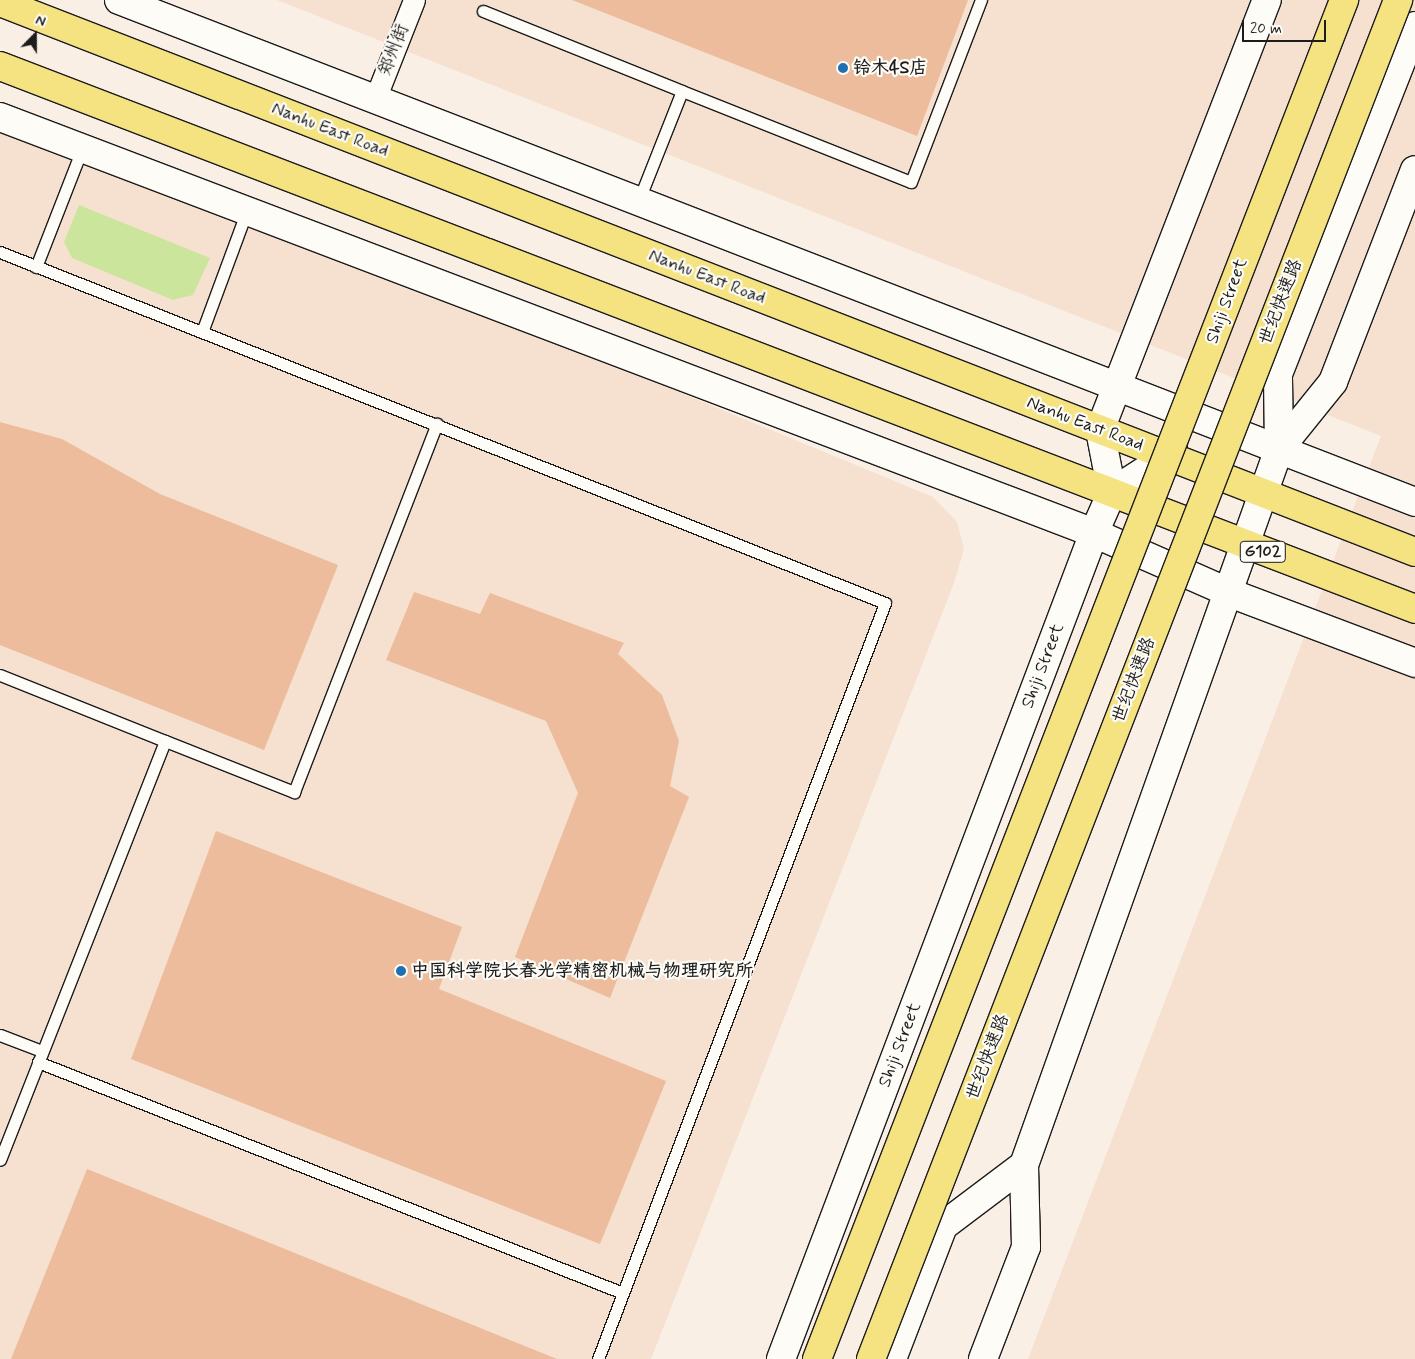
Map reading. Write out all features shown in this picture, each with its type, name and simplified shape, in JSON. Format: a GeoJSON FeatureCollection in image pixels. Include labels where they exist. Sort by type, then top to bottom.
{"type":"FeatureCollection","features":[{"type":"Feature","properties":{"kind":"main road"},"geometry":{"type":"LineString","coordinates":[[818,1359],[1344,0]]}},
{"type":"Feature","properties":{"kind":"main road","name":"世纪快速路"},"geometry":{"type":"LineString","coordinates":[[871,1359],[1398,0]]}},
{"type":"Feature","properties":{"kind":"main road","name":"Nanhu East Road"},"geometry":{"type":"LineString","coordinates":[[0,2],[1415,552]]}},
{"type":"Feature","properties":{"kind":"main road"},"geometry":{"type":"LineString","coordinates":[[0,66],[1112,492]]}},
{"type":"Feature","properties":{"kind":"main road","name":"G102"},"geometry":{"type":"LineString","coordinates":[[1112,492],[1242,544],[1415,609]]}},
{"type":"Feature","properties":{"kind":"street"},"geometry":{"type":"LineString","coordinates":[[119,0],[1415,502]]}},
{"type":"Feature","properties":{"kind":"street","name":"郑州街"},"geometry":{"type":"LineString","coordinates":[[375,100],[414,0]]}},
{"type":"Feature","properties":{"kind":"street"},"geometry":{"type":"LineString","coordinates":[[1168,456],[1112,492],[1100,430],[1268,0]]}},
{"type":"Feature","properties":{"kind":"street","name":"Shiji Street"},"geometry":{"type":"LineString","coordinates":[[1168,456],[1338,0]]}},
{"type":"Feature","properties":{"kind":"street"},"geometry":{"type":"LineString","coordinates":[[1279,449],[1278,374],[1415,26]]}},
{"type":"Feature","properties":{"kind":"street"},"geometry":{"type":"LineString","coordinates":[[0,117],[246,213],[1094,533],[1230,593],[1415,663]]}},
{"type":"Feature","properties":{"kind":"street"},"geometry":{"type":"LineString","coordinates":[[1262,493],[1279,449],[1333,382],[1415,170]]}},
{"type":"Feature","properties":{"kind":"street","name":"Shiji Street"},"geometry":{"type":"LineString","coordinates":[[781,1359],[1094,533],[1112,492]]}},
{"type":"Feature","properties":{"kind":"street","name":"G102"},"geometry":{"type":"LineString","coordinates":[[1024,1164],[1230,593],[1242,544],[1262,493]]}},
{"type":"Feature","properties":{"kind":"street"},"geometry":{"type":"LineString","coordinates":[[892,1359],[943,1226],[1024,1164]]}},
{"type":"Feature","properties":{"kind":"street"},"geometry":{"type":"LineString","coordinates":[[984,1359],[1026,1247],[1024,1164]]}},
{"type":"Feature","properties":{"kind":"lane"},"geometry":{"type":"LineString","coordinates":[[483,12],[911,182],[981,0]]}},
{"type":"Feature","properties":{"kind":"lane"},"geometry":{"type":"LineString","coordinates":[[638,202],[682,91]]}},
{"type":"Feature","properties":{"kind":"lane"},"geometry":{"type":"LineString","coordinates":[[36,267],[82,149]]}},
{"type":"Feature","properties":{"kind":"lane"},"geometry":{"type":"LineString","coordinates":[[202,332],[246,213]]}},
{"type":"Feature","properties":{"kind":"lane"},"geometry":{"type":"LineString","coordinates":[[0,252],[885,603],[598,1359]]}},
{"type":"Feature","properties":{"kind":"lane"},"geometry":{"type":"LineString","coordinates":[[0,675],[294,792],[437,424]]}},
{"type":"Feature","properties":{"kind":"lane"},"geometry":{"type":"LineString","coordinates":[[0,1160],[165,741]]}},
{"type":"Feature","properties":{"kind":"lane"},"geometry":{"type":"LineString","coordinates":[[0,1034],[40,1057],[624,1293]]}},
{"type":"Feature","properties":{"kind":"shaded area"},"geometry":{"type":"Polygon","coordinates":[[[277,0],[1415,0],[1415,1359],[1028,1359],[1381,436],[277,0]]]}},
{"type":"Feature","properties":{"kind":"shaded area","name":"中国科学院长春光学精密机械与物理研究所"},"geometry":{"type":"Polygon","coordinates":[[[0,117],[246,213],[933,497],[957,522],[964,549],[954,583],[651,1359],[0,1359],[0,117]]]}},
{"type":"Feature","properties":{"kind":"green space"},"geometry":{"type":"Polygon","coordinates":[[[79,205],[210,258],[193,295],[173,300],[72,258],[64,242],[79,205]]]}},
{"type":"Feature","properties":{"kind":"building","name":"铃木4S店"},"geometry":{"type":"Polygon","coordinates":[[[572,0],[968,0],[917,136],[572,0]]]}},
{"type":"Feature","properties":{"kind":"building"},"geometry":{"type":"Polygon","coordinates":[[[0,422],[62,439],[160,494],[338,565],[264,750],[0,645],[0,422]]]}},
{"type":"Feature","properties":{"kind":"building"},"geometry":{"type":"Polygon","coordinates":[[[414,592],[480,614],[490,593],[624,643],[618,654],[662,695],[679,741],[670,786],[689,797],[610,998],[515,957],[578,793],[546,721],[386,660],[414,592]]]}},
{"type":"Feature","properties":{"kind":"building"},"geometry":{"type":"Polygon","coordinates":[[[216,831],[462,927],[439,989],[666,1081],[600,1244],[131,1059],[216,831]]]}},
{"type":"Feature","properties":{"kind":"building"},"geometry":{"type":"Polygon","coordinates":[[[87,1169],[557,1359],[11,1359],[87,1169]]]}},
{"type":"Feature","properties":{"kind":"place","name":"铃木4S店"},"geometry":{"type":"Point","coordinates":[843,68]}},
{"type":"Feature","properties":{"kind":"place","name":"中国科学院长春光学精密机械与物理研究所"},"geometry":{"type":"Point","coordinates":[401,971]}}]}
